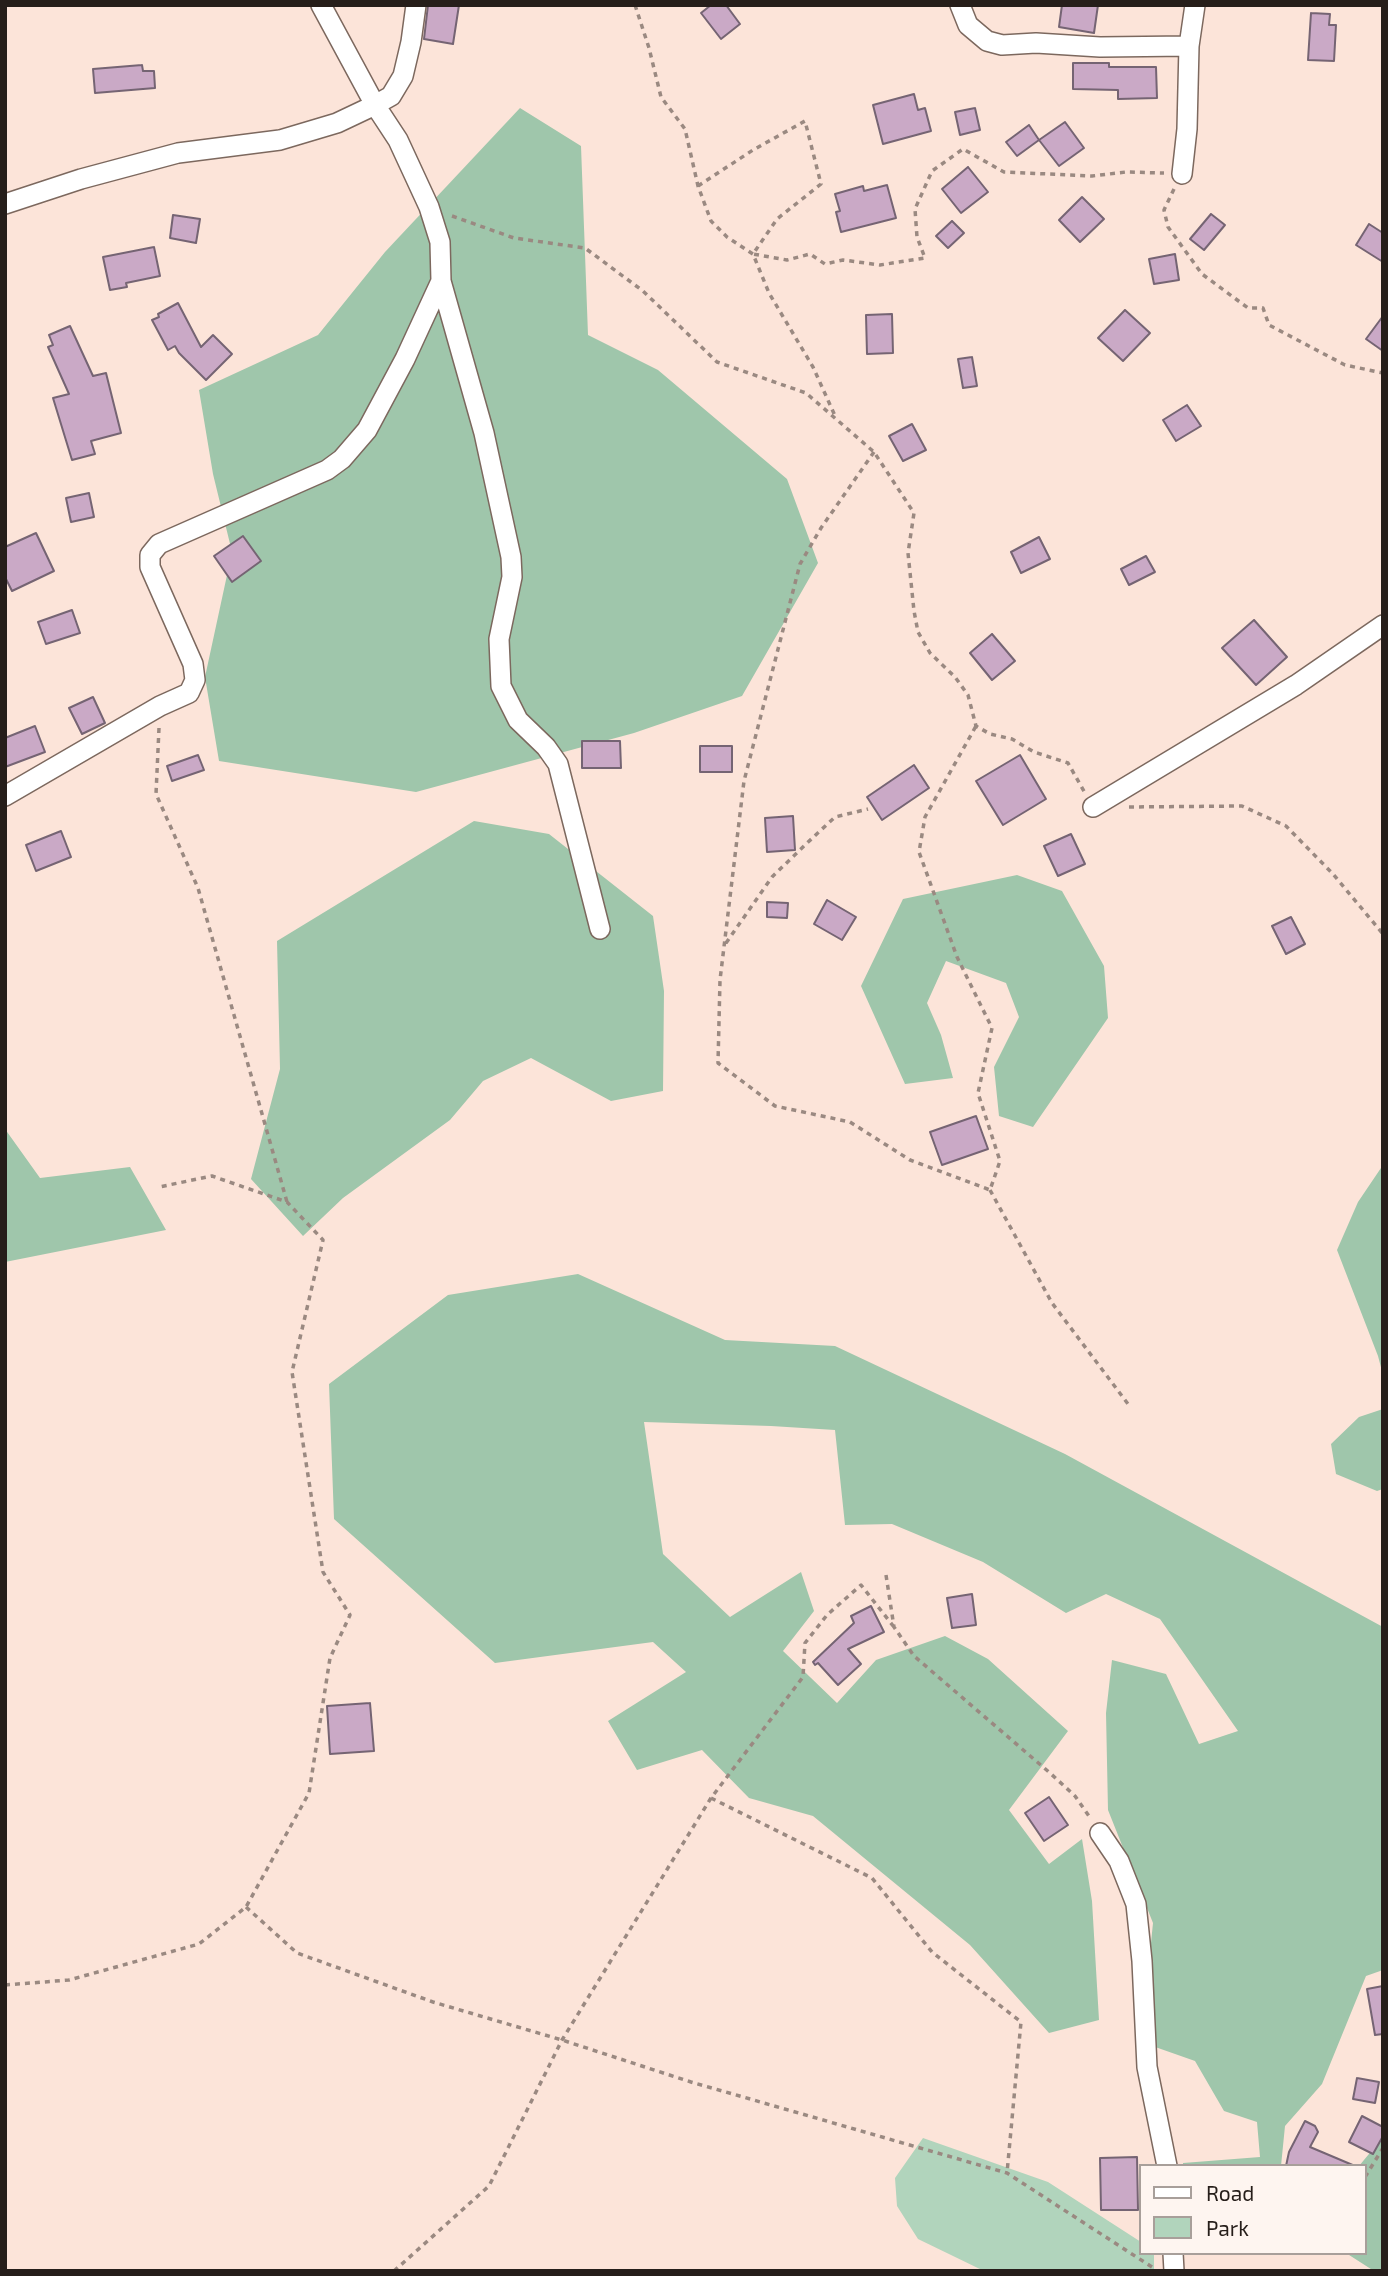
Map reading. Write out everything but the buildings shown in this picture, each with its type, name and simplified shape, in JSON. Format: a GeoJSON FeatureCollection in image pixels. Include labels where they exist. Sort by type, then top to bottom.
{"type":"FeatureCollection","features":[{"type":"Feature","properties":{"kind":"street"},"geometry":{"type":"LineString","coordinates":[[321,5],[375,105],[398,140],[429,207],[440,243],[441,281],[484,433],[511,557],[512,577],[499,639],[501,686],[518,720],[546,747],[558,764],[600,929]]}},
{"type":"Feature","properties":{"kind":"street"},"geometry":{"type":"LineString","coordinates":[[5,204],[81,179],[178,153],[280,140],[337,123],[375,105],[391,96],[403,76],[416,5]]}},
{"type":"Feature","properties":{"kind":"street"},"geometry":{"type":"LineString","coordinates":[[960,5],[968,26],[987,41],[1002,45],[1036,43],[1100,47],[1189,46]]}},
{"type":"Feature","properties":{"kind":"street"},"geometry":{"type":"LineString","coordinates":[[1182,174],[1187,129],[1189,46],[1195,5]]}},
{"type":"Feature","properties":{"kind":"street"},"geometry":{"type":"LineString","coordinates":[[5,796],[160,706],[189,693],[195,680],[193,664],[149,567],[150,555],[159,544],[327,470],[342,459],[366,430],[405,359],[441,281]]}},
{"type":"Feature","properties":{"kind":"street"},"geometry":{"type":"LineString","coordinates":[[1093,807],[1296,685],[1383,625]]}},
{"type":"Feature","properties":{"kind":"street"},"geometry":{"type":"LineString","coordinates":[[1100,1833],[1119,1861],[1136,1904],[1142,1961],[1147,2067],[1167,2164]]}},
{"type":"Feature","properties":{"kind":"path"},"geometry":{"type":"LineString","coordinates":[[635,5],[661,97],[685,129],[698,186],[711,221],[727,237],[753,254],[787,260],[810,254],[825,264],[843,261],[880,265],[925,257],[917,237],[915,209],[932,171],[963,149],[1004,172],[1092,176],[1126,172],[1182,174],[1164,210],[1168,226],[1202,274],[1248,307],[1263,308],[1269,325],[1345,365],[1383,373]]}},
{"type":"Feature","properties":{"kind":"path"},"geometry":{"type":"LineString","coordinates":[[698,186],[752,150],[805,121],[821,184],[777,219],[753,254]]}},
{"type":"Feature","properties":{"kind":"path"},"geometry":{"type":"LineString","coordinates":[[429,207],[514,239],[585,248],[643,291],[717,362],[806,393],[874,452],[914,513],[908,553],[918,632],[930,653],[955,677],[968,695],[976,726],[925,817],[919,852],[957,957],[992,1028],[978,1094],[1000,1161],[990,1190]]}},
{"type":"Feature","properties":{"kind":"path"},"geometry":{"type":"LineString","coordinates":[[753,254],[769,293],[813,368],[837,420]]}},
{"type":"Feature","properties":{"kind":"path"},"geometry":{"type":"LineString","coordinates":[[874,452],[821,528],[800,564],[744,781],[720,981],[718,1063],[775,1106],[850,1122],[910,1160],[990,1190],[1052,1303],[1128,1404]]}},
{"type":"Feature","properties":{"kind":"path"},"geometry":{"type":"LineString","coordinates":[[160,706],[156,794],[198,888],[287,1202]]}},
{"type":"Feature","properties":{"kind":"path"},"geometry":{"type":"LineString","coordinates":[[976,726],[990,734],[1012,739],[1034,752],[1068,763],[1093,807],[1242,806],[1286,825],[1333,874],[1383,934]]}},
{"type":"Feature","properties":{"kind":"path"},"geometry":{"type":"LineString","coordinates":[[725,944],[772,877],[806,844],[835,817],[868,809]]}},
{"type":"Feature","properties":{"kind":"path"},"geometry":{"type":"LineString","coordinates":[[5,1984],[69,1980],[199,1944],[246,1907],[309,1793],[330,1658],[350,1615],[323,1572],[292,1373],[323,1240],[287,1202],[212,1175],[159,1187]]}},
{"type":"Feature","properties":{"kind":"path"},"geometry":{"type":"LineString","coordinates":[[886,1575],[894,1627]]}},
{"type":"Feature","properties":{"kind":"path"},"geometry":{"type":"LineString","coordinates":[[394,2271],[489,2186],[562,2040],[711,1798],[803,1677],[805,1643],[827,1615],[861,1585],[914,1656],[1075,1796],[1100,1833]]}},
{"type":"Feature","properties":{"kind":"path"},"geometry":{"type":"LineString","coordinates":[[711,1798],[872,1878],[932,1952],[1021,2022],[1007,2173]]}},
{"type":"Feature","properties":{"kind":"path"},"geometry":{"type":"LineString","coordinates":[[246,1907],[297,1953],[433,2002],[691,2082],[1007,2173],[1158,2271]]}},
{"type":"Feature","properties":{"kind":"path"},"geometry":{"type":"LineString","coordinates":[[1367,2174],[1383,2148]]}},
{"type":"Feature","properties":{"kind":"green space"},"geometry":{"type":"Polygon","coordinates":[[[520,108],[581,146],[588,335],[658,370],[787,479],[818,563],[742,696],[634,733],[416,792],[219,761],[205,677],[232,552],[213,474],[199,390],[318,335],[385,252],[520,108]]]}},
{"type":"Feature","properties":{"kind":"green space"},"geometry":{"type":"Polygon","coordinates":[[[474,821],[549,834],[653,916],[664,991],[663,1091],[611,1101],[531,1058],[483,1081],[450,1120],[343,1198],[303,1236],[251,1179],[280,1069],[277,941],[474,821]]]}},
{"type":"Feature","properties":{"kind":"green space"},"geometry":{"type":"Polygon","coordinates":[[[1017,875],[1062,891],[1104,966],[1108,1018],[1033,1127],[999,1116],[994,1067],[1019,1017],[1006,983],[946,961],[927,1003],[941,1035],[953,1078],[905,1084],[861,986],[903,899],[1017,875]]]}},
{"type":"Feature","properties":{"kind":"green space"},"geometry":{"type":"Polygon","coordinates":[[[5,1129],[40,1178],[130,1167],[166,1230],[5,1262],[5,1129]]]}},
{"type":"Feature","properties":{"kind":"green space"},"geometry":{"type":"Polygon","coordinates":[[[1383,1165],[1383,1375],[1337,1250],[1358,1202],[1383,1165]]]}},
{"type":"Feature","properties":{"kind":"green space"},"geometry":{"type":"Polygon","coordinates":[[[578,1274],[725,1340],[835,1346],[1065,1454],[1383,1627],[1383,1970],[1366,1976],[1322,2084],[1285,2126],[1281,2164],[1183,2164],[1260,2157],[1257,2122],[1224,2111],[1195,2061],[1141,2042],[1153,1923],[1108,1810],[1106,1713],[1112,1660],[1166,1674],[1199,1744],[1238,1731],[1160,1619],[1106,1594],[1066,1613],[983,1562],[892,1524],[845,1525],[835,1430],[644,1422],[663,1554],[730,1617],[801,1572],[814,1611],[783,1651],[837,1703],[876,1660],[945,1636],[988,1659],[1068,1731],[1009,1810],[1049,1864],[1082,1839],[1092,1901],[1099,2020],[1049,2033],[970,1945],[813,1816],[749,1798],[702,1750],[637,1770],[608,1721],[686,1672],[653,1642],[495,1663],[334,1519],[329,1384],[448,1295],[578,1274]]]}},
{"type":"Feature","properties":{"kind":"green space"},"geometry":{"type":"Polygon","coordinates":[[[1383,1409],[1383,1489],[1377,1491],[1336,1474],[1331,1444],[1359,1417],[1383,1409]]]}},
{"type":"Feature","properties":{"kind":"green space"},"geometry":{"type":"Polygon","coordinates":[[[1383,2137],[1383,2271],[1374,2271],[1349,2255],[1367,2255],[1367,2164],[1361,2164],[1383,2137]]]}},
{"type":"Feature","properties":{"kind":"green space"},"geometry":{"type":"Polygon","coordinates":[[[923,2138],[1048,2182],[1140,2241],[1140,2255],[1154,2255],[1154,2271],[984,2271],[918,2239],[897,2206],[895,2178],[923,2138]]]}}]}
